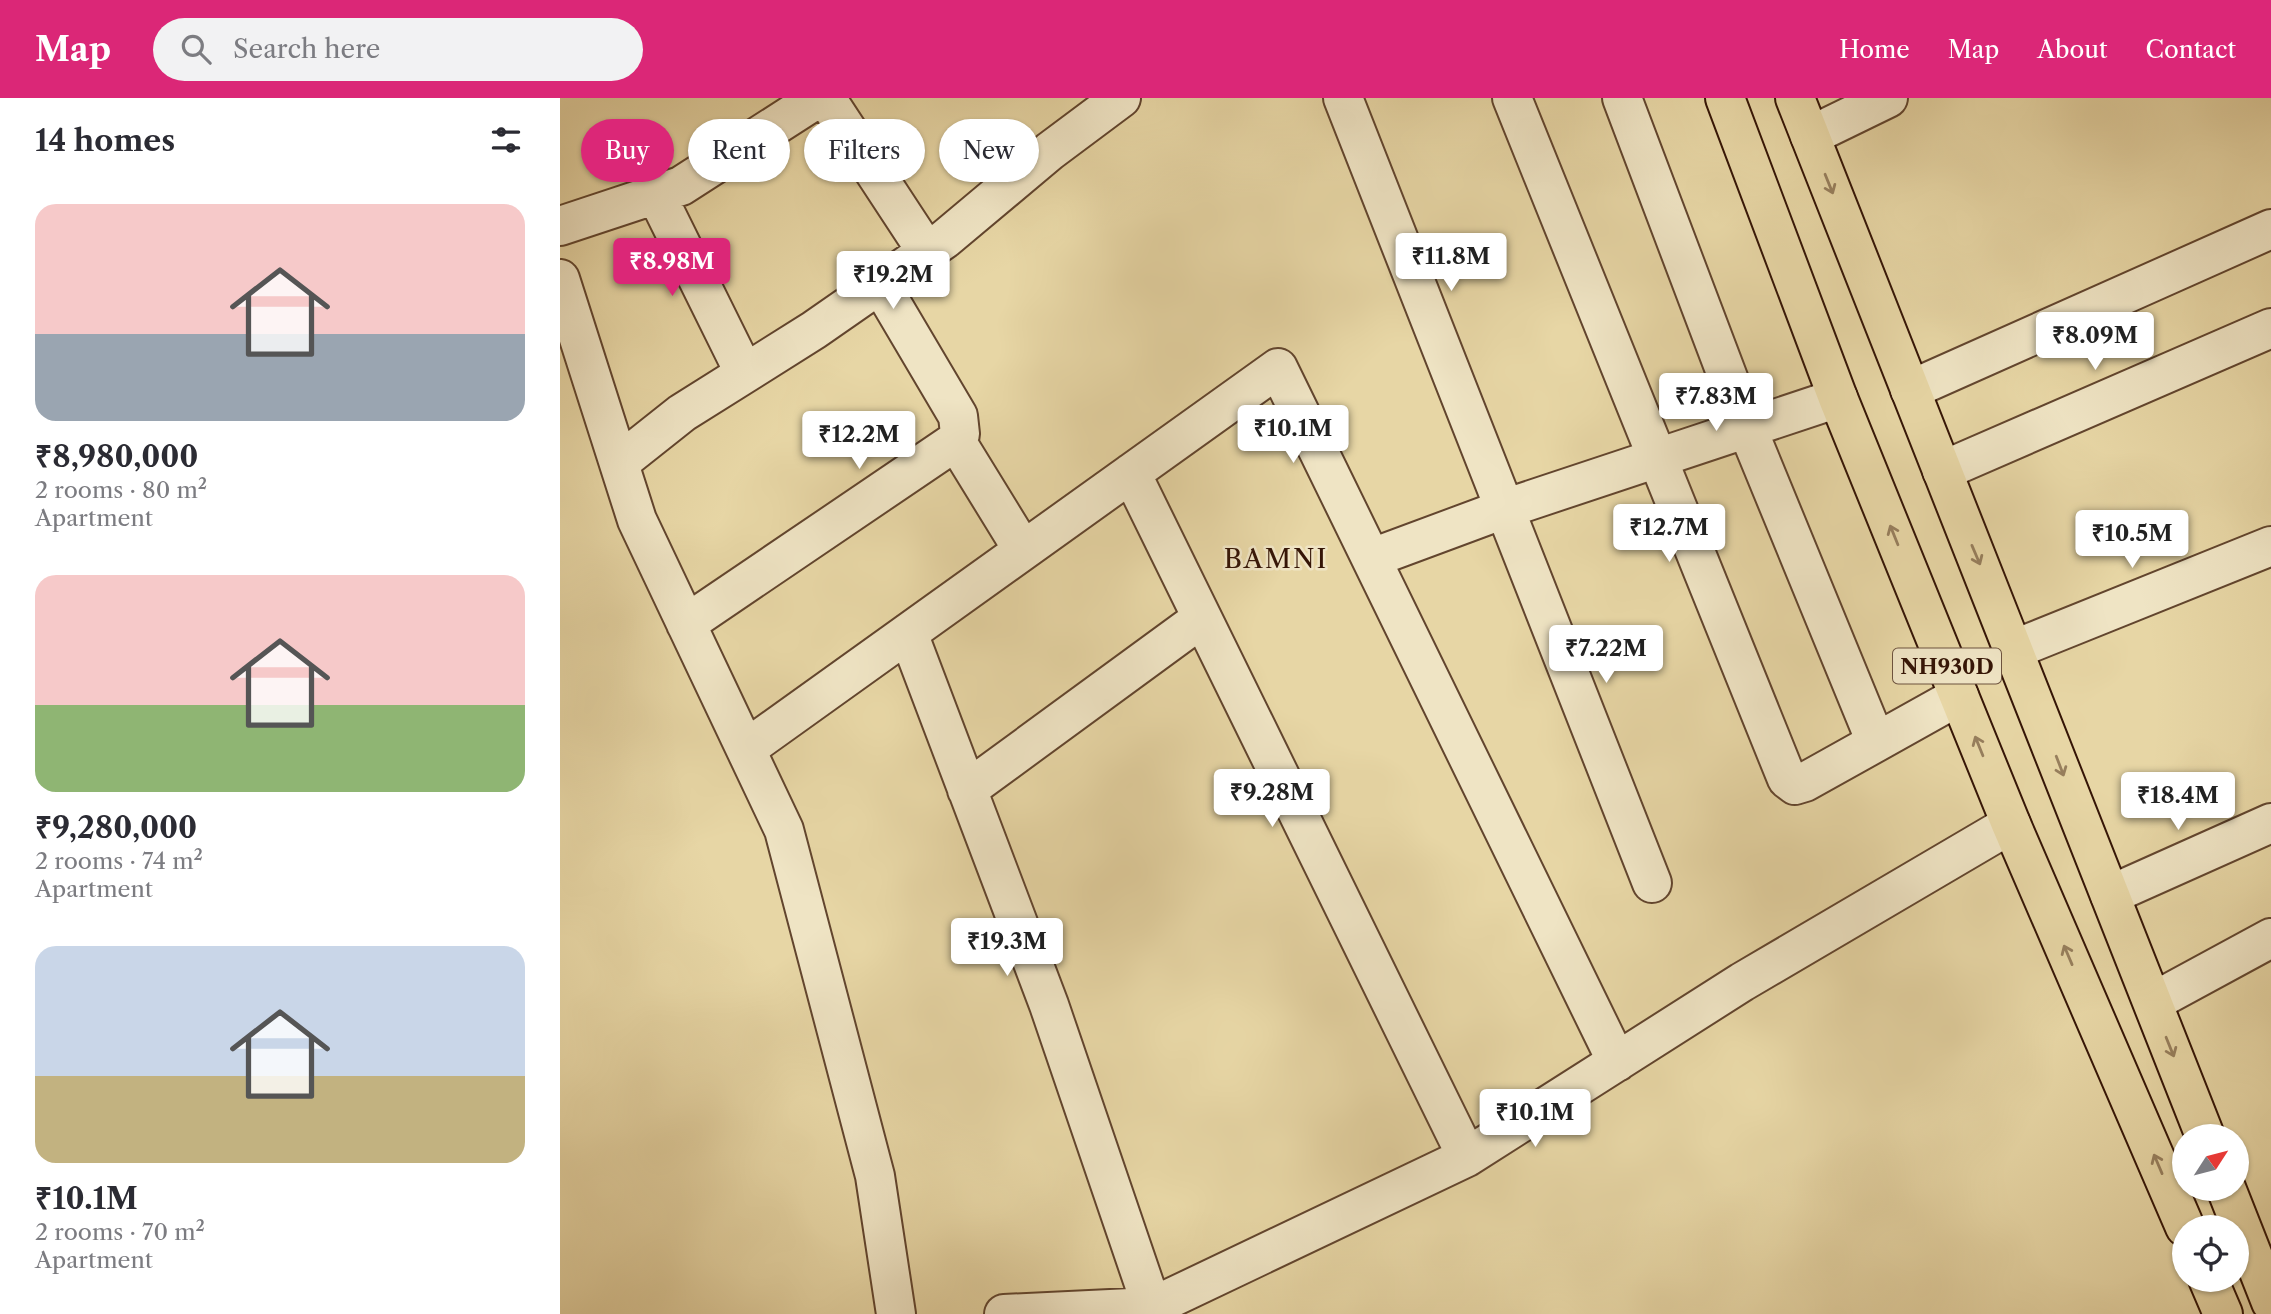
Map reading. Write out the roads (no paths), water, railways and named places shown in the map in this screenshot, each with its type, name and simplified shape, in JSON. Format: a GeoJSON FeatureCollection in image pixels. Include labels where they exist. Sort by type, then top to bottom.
{"type":"FeatureCollection","features":[{"type":"Feature","properties":{"kind":"highway","name":"NH930D"},"geometry":{"type":"LineString","coordinates":[[1725,98],[1838,398],[2011,824],[2181,1215]]}},
{"type":"Feature","properties":{"kind":"highway","name":"NH930D"},"geometry":{"type":"LineString","coordinates":[[1795,98],[2015,649],[2200,1124]]}},
{"type":"Feature","properties":{"kind":"highway"},"geometry":{"type":"LineString","coordinates":[[2231,1201],[2271,1302]]}},
{"type":"Feature","properties":{"kind":"highway"},"geometry":{"type":"LineString","coordinates":[[2214,1292],[2223,1314]]}},
{"type":"Feature","properties":{"kind":"street"},"geometry":{"type":"LineString","coordinates":[[560,226],[657,196],[701,175],[818,98]]}},
{"type":"Feature","properties":{"kind":"street"},"geometry":{"type":"LineString","coordinates":[[826,98],[927,251]]}},
{"type":"Feature","properties":{"kind":"street"},"geometry":{"type":"LineString","coordinates":[[619,463],[682,413],[927,251],[1121,98]]}},
{"type":"Feature","properties":{"kind":"street"},"geometry":{"type":"LineString","coordinates":[[1343,98],[1652,883]]}},
{"type":"Feature","properties":{"kind":"street"},"geometry":{"type":"LineString","coordinates":[[1512,98],[1787,779],[1796,785],[1805,782],[1959,696]]}},
{"type":"Feature","properties":{"kind":"street"},"geometry":{"type":"LineString","coordinates":[[1622,98],[1746,428],[1876,742]]}},
{"type":"Feature","properties":{"kind":"street"},"geometry":{"type":"LineString","coordinates":[[1810,136],[1888,98]]}},
{"type":"Feature","properties":{"kind":"street"},"geometry":{"type":"LineString","coordinates":[[657,196],[744,372]]}},
{"type":"Feature","properties":{"kind":"street"},"geometry":{"type":"LineString","coordinates":[[1910,390],[2271,229]]}},
{"type":"Feature","properties":{"kind":"street"},"geometry":{"type":"LineString","coordinates":[[560,279],[637,520],[784,830],[875,1176],[897,1314]]}},
{"type":"Feature","properties":{"kind":"street"},"geometry":{"type":"LineString","coordinates":[[686,624],[956,441],[961,425],[958,416],[880,284]]}},
{"type":"Feature","properties":{"kind":"street"},"geometry":{"type":"LineString","coordinates":[[1942,471],[2271,328]]}},
{"type":"Feature","properties":{"kind":"street"},"geometry":{"type":"LineString","coordinates":[[746,749],[1278,368],[1617,1062]]}},
{"type":"Feature","properties":{"kind":"street"},"geometry":{"type":"LineString","coordinates":[[1372,558],[1504,509],[1838,398]]}},
{"type":"Feature","properties":{"kind":"street"},"geometry":{"type":"LineString","coordinates":[[956,441],[1023,550]]}},
{"type":"Feature","properties":{"kind":"street"},"geometry":{"type":"LineString","coordinates":[[1131,473],[1466,1157]]}},
{"type":"Feature","properties":{"kind":"street"},"geometry":{"type":"LineString","coordinates":[[2015,649],[2271,546]]}},
{"type":"Feature","properties":{"kind":"street"},"geometry":{"type":"LineString","coordinates":[[967,790],[1202,618]]}},
{"type":"Feature","properties":{"kind":"street"},"geometry":{"type":"LineString","coordinates":[[908,633],[1049,1005],[1152,1307]]}},
{"type":"Feature","properties":{"kind":"street"},"geometry":{"type":"LineString","coordinates":[[2110,895],[2271,823]]}},
{"type":"Feature","properties":{"kind":"street"},"geometry":{"type":"LineString","coordinates":[[1004,1314],[1152,1307],[1466,1157],[1742,982],[2011,824]]}},
{"type":"Feature","properties":{"kind":"street"},"geometry":{"type":"LineString","coordinates":[[2152,1002],[2271,939]]}},
{"type":"Feature","properties":{"kind":"district","name":"BAMNI"},"geometry":{"type":"Point","coordinates":[1276,559]}}]}
